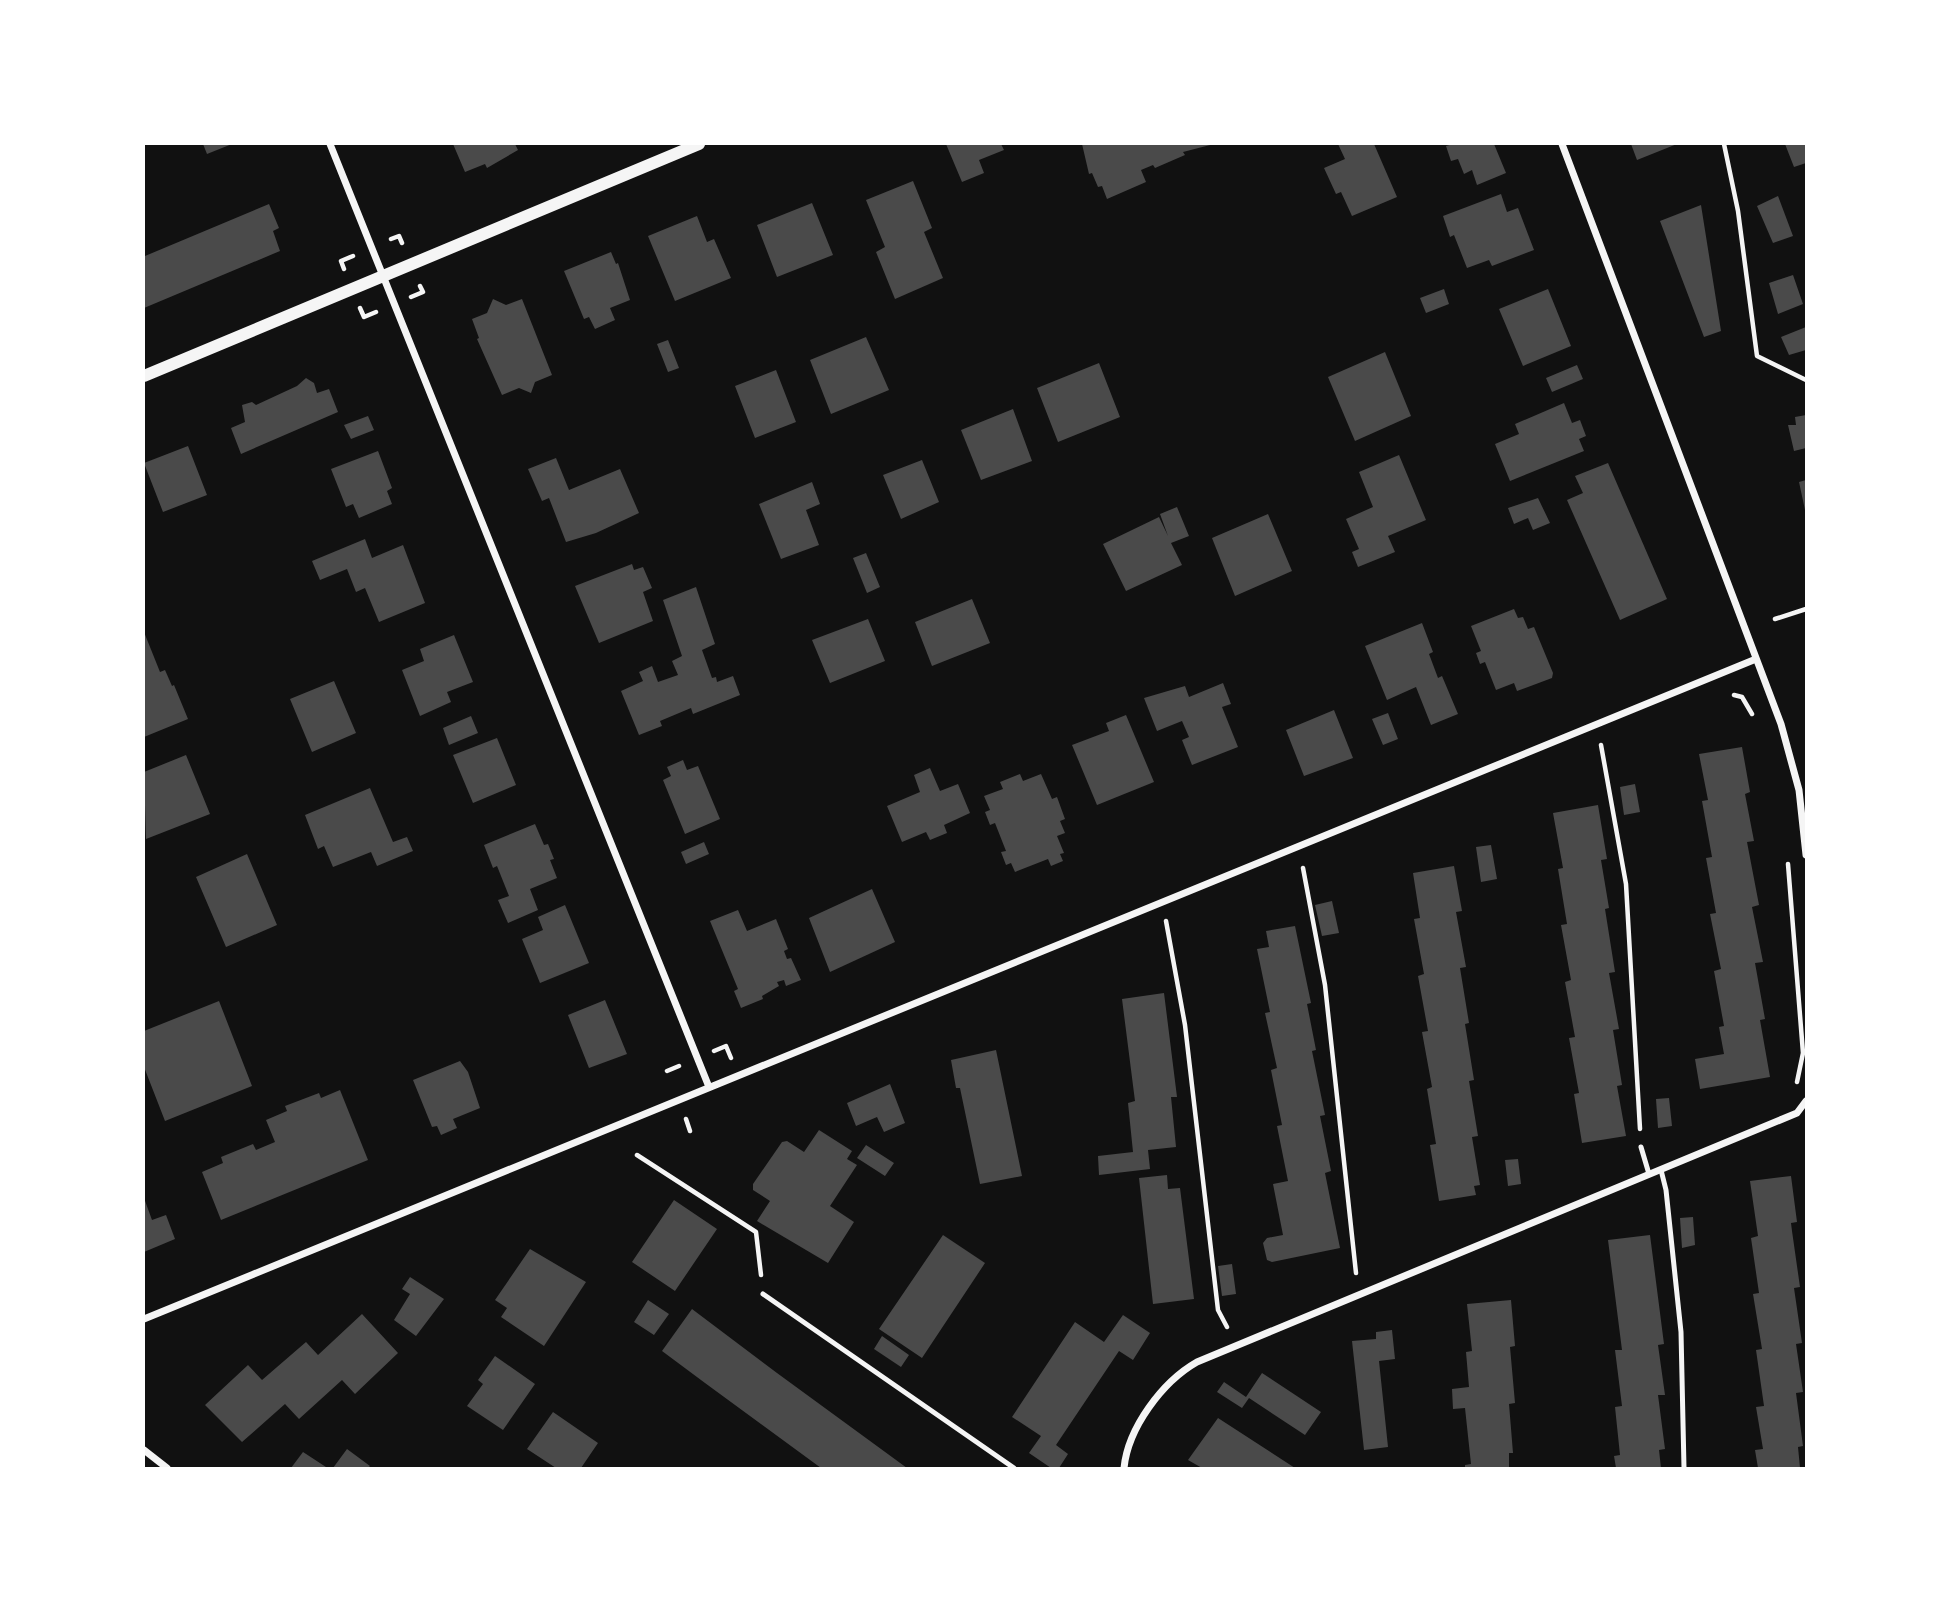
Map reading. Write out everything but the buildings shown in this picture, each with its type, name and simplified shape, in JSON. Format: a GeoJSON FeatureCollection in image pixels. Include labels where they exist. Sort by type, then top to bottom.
{"type":"FeatureCollection","features":[{"type":"Feature","properties":{"kind":"street"},"geometry":{"type":"LineString","coordinates":[[330,144],[709,1087]]}},
{"type":"Feature","properties":{"kind":"street"},"geometry":{"type":"LineString","coordinates":[[144,376],[699,144]]}},
{"type":"Feature","properties":{"kind":"street"},"geometry":{"type":"LineString","coordinates":[[1562,144],[1781,724],[1799,790],[1807,855]]}},
{"type":"Feature","properties":{"kind":"street"},"geometry":{"type":"LineString","coordinates":[[144,1319],[1756,659]]}},
{"type":"Feature","properties":{"kind":"street"},"geometry":{"type":"LineString","coordinates":[[1124,1468],[1130,1442],[1164,1388],[1182,1371],[1197,1362],[1797,1112],[1807,1101]]}},
{"type":"Feature","properties":{"kind":"street"},"geometry":{"type":"LineString","coordinates":[[144,1450],[167,1468]]}},
{"type":"Feature","properties":{"kind":"lane"},"geometry":{"type":"LineString","coordinates":[[1641,1147],[1649,1174]]}},
{"type":"Feature","properties":{"kind":"lane"},"geometry":{"type":"LineString","coordinates":[[1661,1170],[1666,1190],[1681,1332],[1684,1468]]}},
{"type":"Feature","properties":{"kind":"lane"},"geometry":{"type":"LineString","coordinates":[[763,1294],[1014,1468]]}},
{"type":"Feature","properties":{"kind":"path"},"geometry":{"type":"LineString","coordinates":[[1724,144],[1738,211],[1757,356],[1807,380]]}},
{"type":"Feature","properties":{"kind":"path"},"geometry":{"type":"LineString","coordinates":[[391,239],[399,236]]}},
{"type":"Feature","properties":{"kind":"path"},"geometry":{"type":"LineString","coordinates":[[341,261],[357,254]]}},
{"type":"Feature","properties":{"kind":"path"},"geometry":{"type":"LineString","coordinates":[[364,317],[380,310]]}},
{"type":"Feature","properties":{"kind":"path"},"geometry":{"type":"LineString","coordinates":[[1775,619],[1807,610]]}},
{"type":"Feature","properties":{"kind":"path"},"geometry":{"type":"LineString","coordinates":[[1734,695],[1742,697],[1754,720]]}},
{"type":"Feature","properties":{"kind":"path"},"geometry":{"type":"LineString","coordinates":[[1601,744],[1626,884],[1641,1147]]}},
{"type":"Feature","properties":{"kind":"path"},"geometry":{"type":"LineString","coordinates":[[1787,860],[1803,1053],[1802,1070],[1790,1090]]}},
{"type":"Feature","properties":{"kind":"path"},"geometry":{"type":"LineString","coordinates":[[1303,868],[1325,985],[1356,1274]]}},
{"type":"Feature","properties":{"kind":"path"},"geometry":{"type":"LineString","coordinates":[[1166,921],[1185,1025],[1218,1310],[1227,1328]]}},
{"type":"Feature","properties":{"kind":"path"},"geometry":{"type":"LineString","coordinates":[[726,1046],[732,1060]]}},
{"type":"Feature","properties":{"kind":"path"},"geometry":{"type":"LineString","coordinates":[[667,1071],[680,1066]]}},
{"type":"Feature","properties":{"kind":"path"},"geometry":{"type":"LineString","coordinates":[[637,1155],[756,1232],[763,1294]]}},
{"type":"Feature","properties":{"kind":"path"},"geometry":{"type":"LineString","coordinates":[[1343,1279],[1369,1269]]}},
{"type":"Feature","properties":{"kind":"path"},"geometry":{"type":"LineString","coordinates":[[1215,1333],[1240,1322]]}}]}
